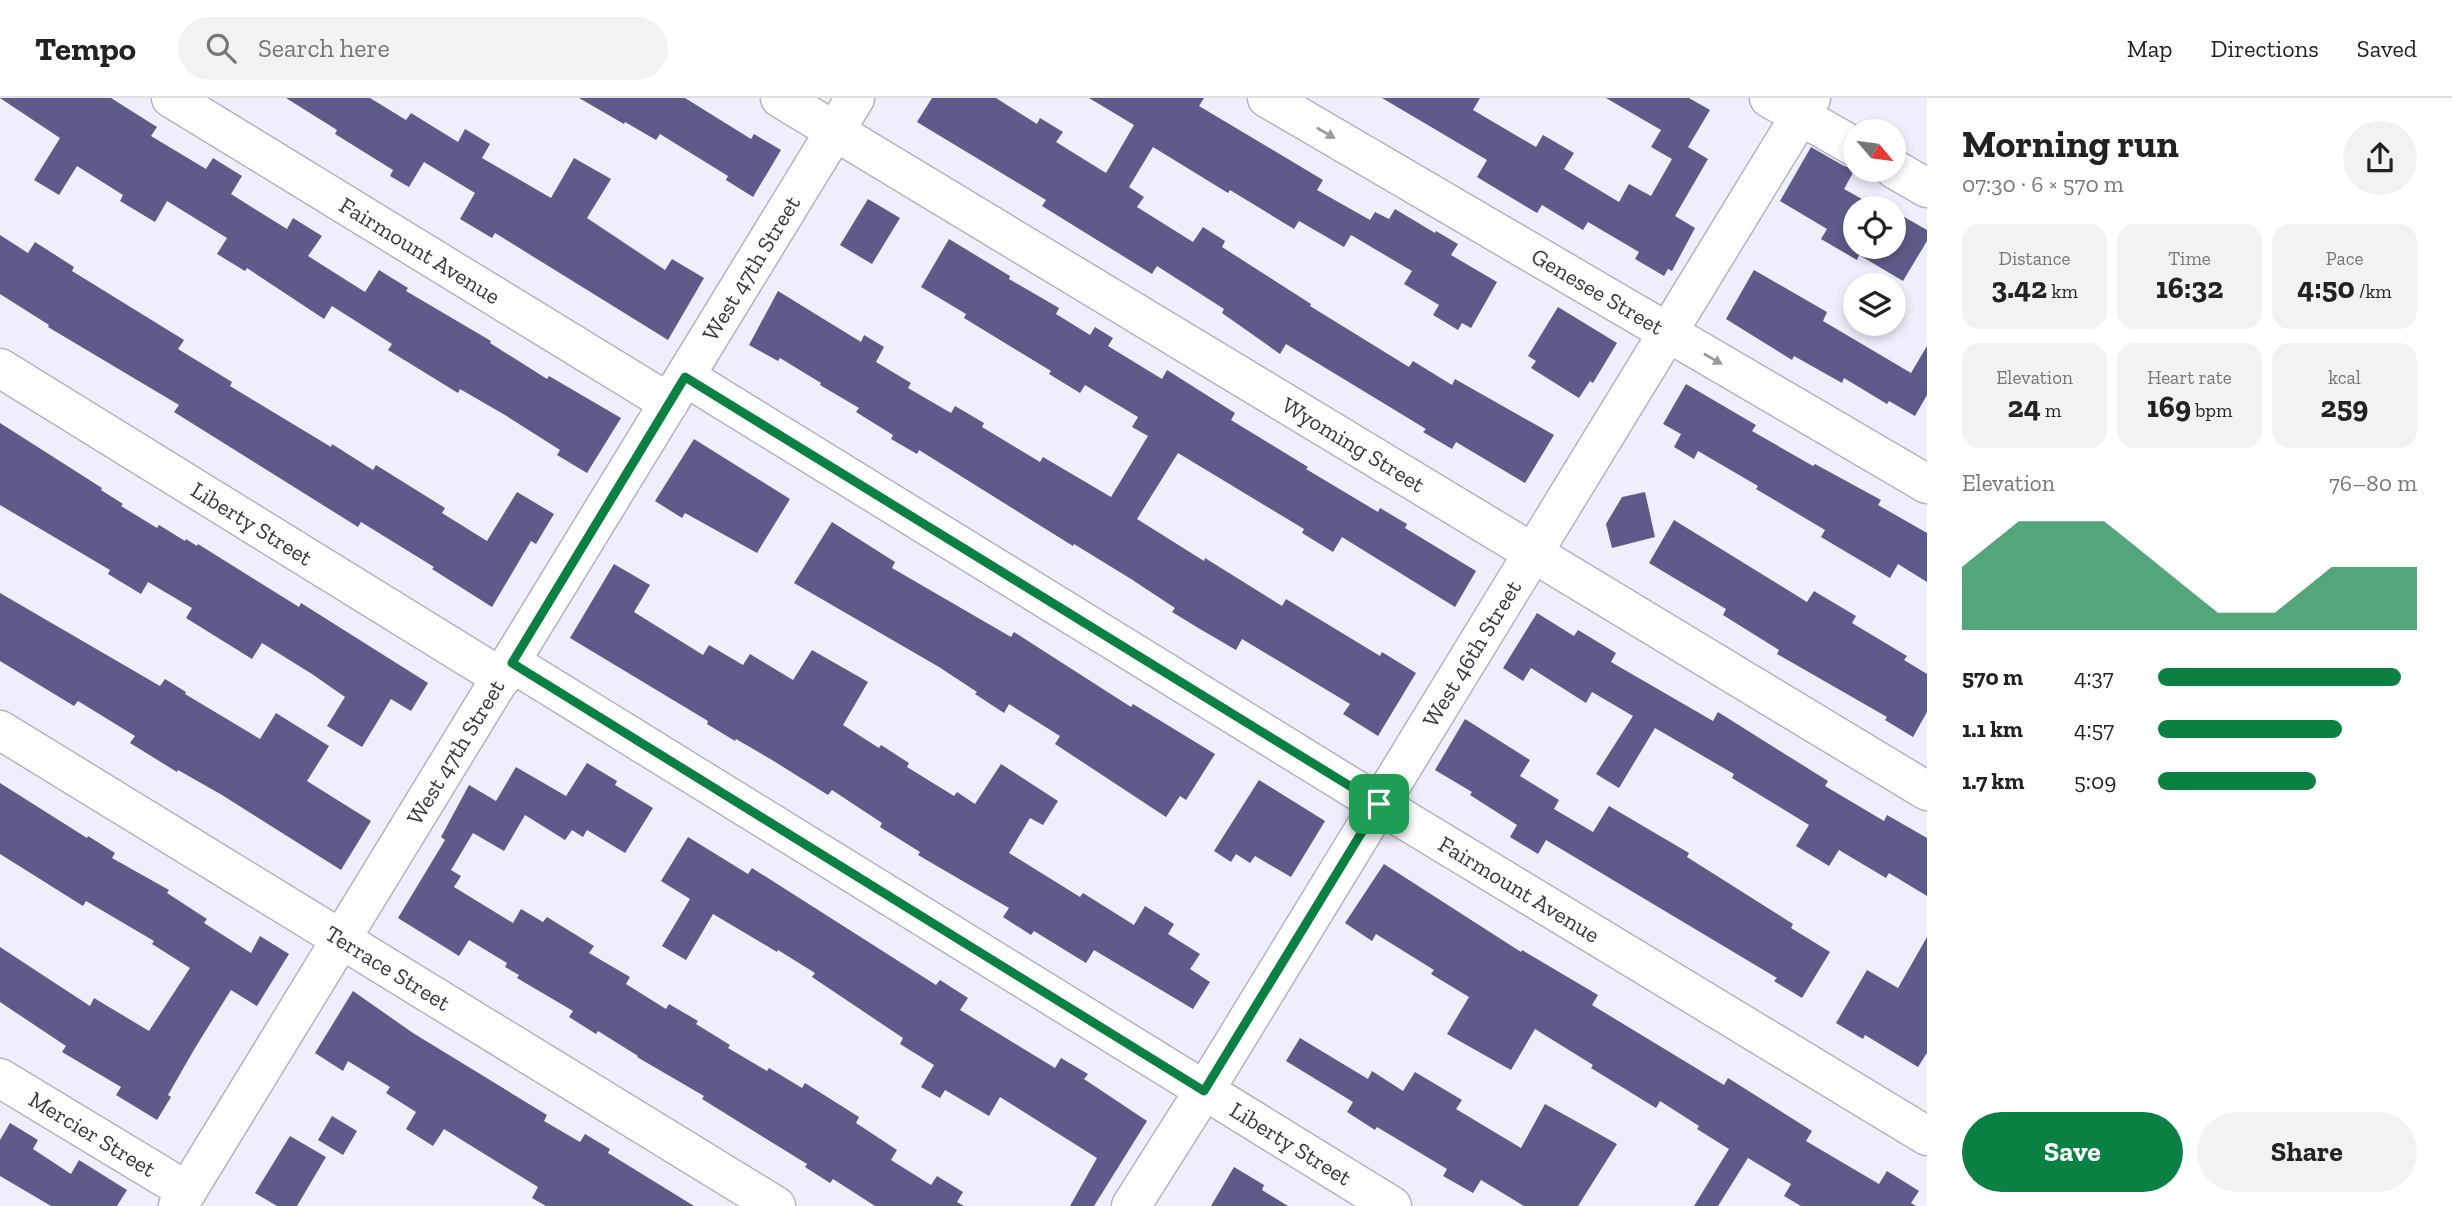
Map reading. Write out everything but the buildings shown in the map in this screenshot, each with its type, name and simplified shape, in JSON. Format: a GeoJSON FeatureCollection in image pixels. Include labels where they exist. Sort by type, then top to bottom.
{"type":"FeatureCollection","features":[{"type":"Feature","properties":{"kind":"street","name":"Fairmount Avenue"},"geometry":{"type":"LineString","coordinates":[[171,98],[677,390],[1379,804],[1927,1136]]}},
{"type":"Feature","properties":{"kind":"street","name":"Wyoming Street"},"geometry":{"type":"LineString","coordinates":[[780,98],[1927,791]]}},
{"type":"Feature","properties":{"kind":"street","name":"West 47th Street"},"geometry":{"type":"LineString","coordinates":[[181,1202],[855,98]]}},
{"type":"Feature","properties":{"kind":"street","name":"Genesee Street"},"geometry":{"type":"LineString","coordinates":[[1267,98],[1927,484]]}},
{"type":"Feature","properties":{"kind":"street","name":"West 46th Street"},"geometry":{"type":"LineString","coordinates":[[1131,1206],[1204,1091],[1666,332],[1793,104]]}},
{"type":"Feature","properties":{"kind":"street"},"geometry":{"type":"LineString","coordinates":[[1793,104],[1843,139]]}},
{"type":"Feature","properties":{"kind":"street"},"geometry":{"type":"LineString","coordinates":[[1906,176],[1927,188]]}},
{"type":"Feature","properties":{"kind":"street","name":"Liberty Street"},"geometry":{"type":"LineString","coordinates":[[0,368],[507,670],[1392,1206]]}},
{"type":"Feature","properties":{"kind":"street","name":"Terrace Street"},"geometry":{"type":"LineString","coordinates":[[0,730],[776,1206]]}},
{"type":"Feature","properties":{"kind":"street","name":"Mercier Street"},"geometry":{"type":"LineString","coordinates":[[0,1077],[181,1202]]}},
{"type":"Feature","properties":{"kind":"route"},"geometry":{"type":"LineString","coordinates":[[685,377],[1379,804],[1204,1091],[512,663],[685,377]]}}]}
